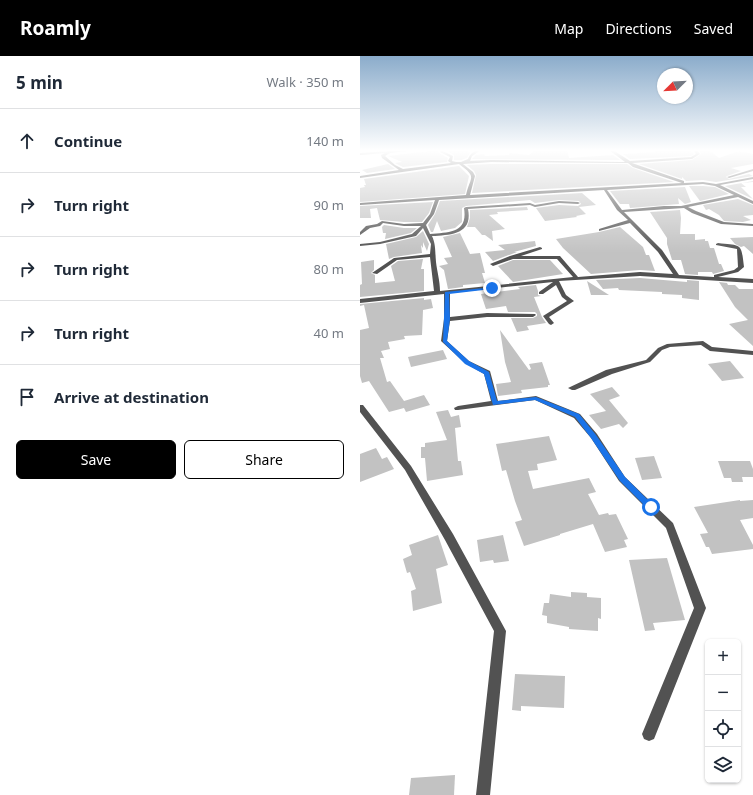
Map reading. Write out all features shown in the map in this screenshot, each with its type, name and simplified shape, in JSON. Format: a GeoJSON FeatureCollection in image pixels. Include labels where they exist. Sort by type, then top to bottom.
{"type":"FeatureCollection","features":[{"type":"Feature","properties":{"kind":"street"},"geometry":{"type":"LineString","coordinates":[[468,196],[473,184]]}},
{"type":"Feature","properties":{"kind":"street"},"geometry":{"type":"LineString","coordinates":[[360,204],[468,196],[682,184]]}},
{"type":"Feature","properties":{"kind":"street"},"geometry":{"type":"LineString","coordinates":[[716,184],[753,203]]}},
{"type":"Feature","properties":{"kind":"street"},"geometry":{"type":"LineString","coordinates":[[605,189],[621,211],[660,251],[677,276]]}},
{"type":"Feature","properties":{"kind":"street"},"geometry":{"type":"LineString","coordinates":[[621,211],[684,206],[738,196]]}},
{"type":"Feature","properties":{"kind":"street"},"geometry":{"type":"LineString","coordinates":[[360,245],[380,243],[414,235],[432,214],[438,198]]}},
{"type":"Feature","properties":{"kind":"street"},"geometry":{"type":"LineString","coordinates":[[429,235],[450,234],[462,229],[467,220],[468,214],[466,208],[530,204],[535,206],[560,202],[578,203]]}},
{"type":"Feature","properties":{"kind":"street"},"geometry":{"type":"LineString","coordinates":[[684,206],[694,212],[723,223],[753,225]]}},
{"type":"Feature","properties":{"kind":"street"},"geometry":{"type":"LineString","coordinates":[[601,230],[630,221]]}},
{"type":"Feature","properties":{"kind":"street"},"geometry":{"type":"LineString","coordinates":[[360,234],[368,227],[378,225],[382,222],[404,225],[424,225]]}},
{"type":"Feature","properties":{"kind":"street"},"geometry":{"type":"LineString","coordinates":[[424,225],[433,244],[437,293]]}},
{"type":"Feature","properties":{"kind":"street"},"geometry":{"type":"LineString","coordinates":[[707,278],[736,272],[741,267],[739,249],[737,247],[718,244]]}},
{"type":"Feature","properties":{"kind":"street"},"geometry":{"type":"LineString","coordinates":[[493,264],[540,248]]}},
{"type":"Feature","properties":{"kind":"street"},"geometry":{"type":"LineString","coordinates":[[375,273],[396,259],[433,255]]}},
{"type":"Feature","properties":{"kind":"street"},"geometry":{"type":"LineString","coordinates":[[512,257],[558,257],[577,279]]}},
{"type":"Feature","properties":{"kind":"street"},"geometry":{"type":"LineString","coordinates":[[360,301],[640,274],[753,281]]}},
{"type":"Feature","properties":{"kind":"street"},"geometry":{"type":"LineString","coordinates":[[541,293],[556,281]]}},
{"type":"Feature","properties":{"kind":"street"},"geometry":{"type":"LineString","coordinates":[[551,323],[546,316],[571,301],[564,296],[556,281]]}},
{"type":"Feature","properties":{"kind":"street"},"geometry":{"type":"LineString","coordinates":[[447,293],[447,319],[444,341],[467,362],[487,373],[495,403]]}},
{"type":"Feature","properties":{"kind":"street"},"geometry":{"type":"LineString","coordinates":[[447,319],[487,315],[533,315]]}},
{"type":"Feature","properties":{"kind":"street"},"geometry":{"type":"LineString","coordinates":[[572,388],[609,372],[648,361],[660,349],[669,345],[703,344],[710,349],[749,353],[753,352]]}},
{"type":"Feature","properties":{"kind":"street"},"geometry":{"type":"LineString","coordinates":[[458,408],[536,398],[577,416],[594,436],[622,479],[670,526],[700,608],[648,734]]}},
{"type":"Feature","properties":{"kind":"street"},"geometry":{"type":"LineString","coordinates":[[360,407],[408,468],[449,537],[500,631],[483,795]]}},
{"type":"Feature","properties":{"kind":"building"},"geometry":{"type":"Polygon","coordinates":[[[467,184],[465,194],[360,202],[360,188],[365,187],[364,185],[467,184]]]}},
{"type":"Feature","properties":{"kind":"building"},"geometry":{"type":"Polygon","coordinates":[[[474,184],[628,184],[472,193],[474,184]]]}},
{"type":"Feature","properties":{"kind":"building"},"geometry":{"type":"Polygon","coordinates":[[[743,184],[746,187],[741,187],[753,199],[725,186],[743,184]]]}},
{"type":"Feature","properties":{"kind":"building"},"geometry":{"type":"Polygon","coordinates":[[[689,186],[715,187],[729,194],[700,201],[689,186]]]}},
{"type":"Feature","properties":{"kind":"building"},"geometry":{"type":"Polygon","coordinates":[[[685,187],[691,202],[685,204],[678,198],[679,204],[630,208],[629,204],[620,204],[610,191],[685,187]]]}},
{"type":"Feature","properties":{"kind":"building"},"geometry":{"type":"Polygon","coordinates":[[[582,193],[596,205],[579,207],[586,214],[576,216],[577,217],[545,221],[536,208],[559,205],[578,206],[581,204],[579,201],[559,200],[535,203],[530,200],[466,206],[462,208],[462,222],[455,228],[441,231],[437,221],[433,232],[431,232],[428,225],[435,214],[440,201],[582,193]]]}},
{"type":"Feature","properties":{"kind":"building"},"geometry":{"type":"Polygon","coordinates":[[[738,199],[753,205],[753,215],[743,216],[751,220],[743,222],[724,221],[719,215],[709,209],[706,210],[703,205],[738,199]]]}},
{"type":"Feature","properties":{"kind":"building"},"geometry":{"type":"Polygon","coordinates":[[[433,202],[429,213],[422,222],[380,220],[377,208],[370,209],[371,218],[360,218],[360,206],[433,202]]]}},
{"type":"Feature","properties":{"kind":"building"},"geometry":{"type":"Polygon","coordinates":[[[527,207],[528,210],[497,212],[498,214],[489,215],[505,229],[492,231],[493,241],[485,235],[482,235],[475,227],[467,227],[470,218],[470,210],[527,207]]]}},
{"type":"Feature","properties":{"kind":"building"},"geometry":{"type":"Polygon","coordinates":[[[680,210],[680,234],[695,234],[695,240],[705,239],[705,241],[708,241],[710,248],[714,248],[719,264],[721,264],[724,271],[713,274],[712,272],[698,272],[698,275],[685,274],[681,260],[672,260],[667,244],[667,238],[650,212],[680,210]]]}},
{"type":"Feature","properties":{"kind":"building"},"geometry":{"type":"Polygon","coordinates":[[[384,225],[417,228],[411,233],[385,239],[386,233],[383,233],[382,227],[384,225]]]}},
{"type":"Feature","properties":{"kind":"building"},"geometry":{"type":"Polygon","coordinates":[[[620,227],[643,247],[646,255],[649,255],[655,271],[640,270],[591,274],[563,248],[556,239],[599,232],[620,227]]]}},
{"type":"Feature","properties":{"kind":"building"},"geometry":{"type":"Polygon","coordinates":[[[423,231],[429,244],[427,251],[423,242],[423,248],[421,245],[422,253],[389,259],[386,244],[416,237],[423,231]]]}},
{"type":"Feature","properties":{"kind":"building"},"geometry":{"type":"Polygon","coordinates":[[[460,233],[470,254],[480,253],[485,273],[482,273],[485,283],[463,285],[463,287],[448,289],[444,270],[439,266],[448,264],[444,258],[452,257],[443,237],[460,233]]]}},
{"type":"Feature","properties":{"kind":"building"},"geometry":{"type":"Polygon","coordinates":[[[753,237],[753,254],[744,246],[741,247],[735,244],[730,238],[753,237]]]}},
{"type":"Feature","properties":{"kind":"building"},"geometry":{"type":"Polygon","coordinates":[[[535,241],[536,246],[514,252],[517,252],[493,261],[485,252],[505,250],[498,245],[535,241]]]}},
{"type":"Feature","properties":{"kind":"building"},"geometry":{"type":"Polygon","coordinates":[[[423,259],[421,269],[424,269],[424,291],[360,297],[360,285],[362,284],[361,262],[374,260],[374,270],[371,273],[375,275],[375,283],[395,281],[391,266],[398,261],[423,259]]]}},
{"type":"Feature","properties":{"kind":"building"},"geometry":{"type":"Polygon","coordinates":[[[513,260],[550,260],[563,274],[513,282],[498,266],[513,260]]]}},
{"type":"Feature","properties":{"kind":"building"},"geometry":{"type":"Polygon","coordinates":[[[640,278],[687,282],[687,280],[699,281],[699,300],[682,298],[682,295],[662,294],[662,292],[619,290],[618,288],[603,289],[596,280],[640,278]]]}},
{"type":"Feature","properties":{"kind":"building"},"geometry":{"type":"Polygon","coordinates":[[[587,281],[609,295],[591,295],[587,281]]]}},
{"type":"Feature","properties":{"kind":"building"},"geometry":{"type":"Polygon","coordinates":[[[719,282],[727,283],[728,285],[735,285],[739,289],[753,289],[753,346],[729,324],[748,320],[735,307],[719,282]]]}},
{"type":"Feature","properties":{"kind":"building"},"geometry":{"type":"Polygon","coordinates":[[[536,285],[538,295],[541,296],[534,297],[546,323],[527,326],[529,330],[517,332],[511,318],[533,318],[537,316],[537,314],[535,312],[508,312],[506,306],[486,309],[481,294],[520,289],[518,287],[536,285]]]}},
{"type":"Feature","properties":{"kind":"building"},"geometry":{"type":"Polygon","coordinates":[[[424,298],[424,300],[431,299],[433,308],[423,310],[422,335],[404,336],[405,339],[388,342],[390,349],[381,351],[384,358],[380,358],[387,382],[390,381],[404,401],[424,395],[430,405],[406,412],[404,408],[389,412],[369,381],[362,383],[360,376],[360,330],[369,328],[364,305],[360,306],[360,304],[424,298]]]}},
{"type":"Feature","properties":{"kind":"building"},"geometry":{"type":"Polygon","coordinates":[[[500,330],[529,370],[531,369],[529,364],[542,362],[550,385],[548,385],[548,387],[521,390],[522,393],[498,396],[496,384],[511,382],[505,362],[500,330]]]}},
{"type":"Feature","properties":{"kind":"building"},"geometry":{"type":"Polygon","coordinates":[[[443,350],[447,359],[411,367],[408,357],[443,350]]]}},
{"type":"Feature","properties":{"kind":"building"},"geometry":{"type":"Polygon","coordinates":[[[730,361],[744,378],[722,381],[708,364],[730,361]]]}},
{"type":"Feature","properties":{"kind":"building"},"geometry":{"type":"Polygon","coordinates":[[[612,387],[620,396],[609,400],[628,423],[623,428],[619,424],[601,429],[589,415],[606,411],[590,394],[612,387]]]}},
{"type":"Feature","properties":{"kind":"building"},"geometry":{"type":"Polygon","coordinates":[[[448,410],[451,417],[459,415],[461,427],[455,428],[458,461],[461,461],[463,475],[427,481],[425,458],[421,458],[421,447],[425,447],[425,443],[447,440],[436,412],[448,410]]]}},
{"type":"Feature","properties":{"kind":"building"},"geometry":{"type":"Polygon","coordinates":[[[549,436],[557,460],[537,464],[538,470],[528,471],[533,489],[589,478],[596,492],[588,494],[599,515],[608,513],[609,515],[616,514],[628,539],[624,540],[627,547],[605,552],[593,524],[524,546],[515,522],[522,520],[506,470],[502,471],[496,444],[549,436]]]}},
{"type":"Feature","properties":{"kind":"building"},"geometry":{"type":"Polygon","coordinates":[[[376,448],[382,459],[387,457],[394,469],[360,482],[360,454],[376,448]]]}},
{"type":"Feature","properties":{"kind":"building"},"geometry":{"type":"Polygon","coordinates":[[[654,456],[662,478],[642,480],[635,458],[654,456]]]}},
{"type":"Feature","properties":{"kind":"building"},"geometry":{"type":"Polygon","coordinates":[[[718,461],[750,461],[753,469],[753,477],[742,477],[743,482],[732,482],[731,478],[724,478],[718,461]]]}},
{"type":"Feature","properties":{"kind":"building"},"geometry":{"type":"Polygon","coordinates":[[[740,500],[753,500],[753,518],[740,520],[753,545],[753,549],[712,554],[709,547],[706,547],[700,534],[708,533],[694,507],[740,500]]]}},
{"type":"Feature","properties":{"kind":"building"},"geometry":{"type":"Polygon","coordinates":[[[438,535],[448,565],[436,569],[442,603],[413,611],[411,591],[416,589],[410,572],[407,573],[403,559],[412,555],[409,545],[438,535]]]}},
{"type":"Feature","properties":{"kind":"building"},"geometry":{"type":"Polygon","coordinates":[[[503,535],[509,561],[494,563],[493,560],[480,562],[477,540],[503,535]]]}},
{"type":"Feature","properties":{"kind":"building"},"geometry":{"type":"Polygon","coordinates":[[[667,558],[685,620],[653,623],[655,630],[645,631],[629,560],[667,558]]]}},
{"type":"Feature","properties":{"kind":"building"},"geometry":{"type":"Polygon","coordinates":[[[571,592],[587,593],[587,597],[601,598],[601,619],[598,618],[598,631],[569,629],[569,627],[547,623],[547,616],[542,615],[544,603],[549,603],[550,594],[571,597],[571,592]]]}},
{"type":"Feature","properties":{"kind":"building"},"geometry":{"type":"Polygon","coordinates":[[[515,674],[565,676],[564,708],[521,706],[521,711],[512,710],[515,674]]]}},
{"type":"Feature","properties":{"kind":"building"},"geometry":{"type":"Polygon","coordinates":[[[455,775],[454,795],[409,795],[411,778],[455,775]]]}},
{"type":"Feature","properties":{"kind":"route"},"geometry":{"type":"LineString","coordinates":[[492,288],[447,293],[447,319],[444,341],[467,362],[487,373],[495,403],[536,398],[577,416],[594,436],[622,479],[651,507]]}}]}
